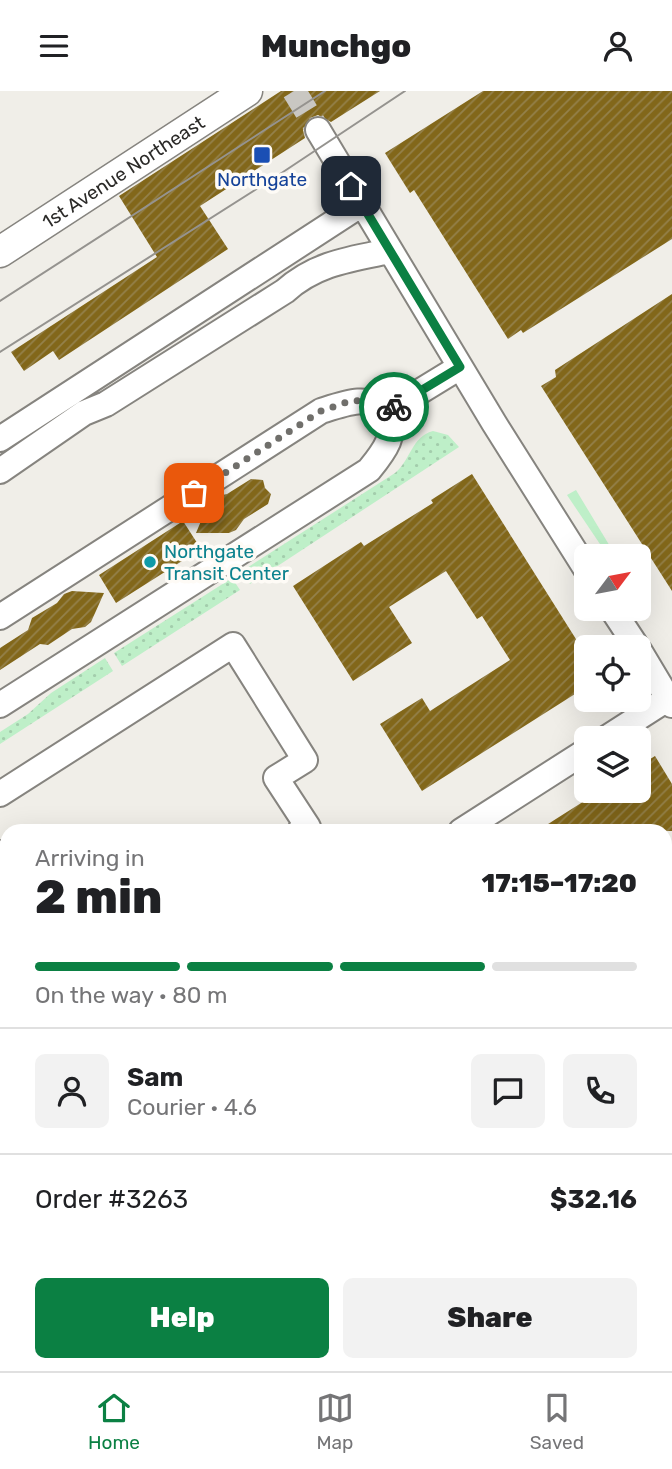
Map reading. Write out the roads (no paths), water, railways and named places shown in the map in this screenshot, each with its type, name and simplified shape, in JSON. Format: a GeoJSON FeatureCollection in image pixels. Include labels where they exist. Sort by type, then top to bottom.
{"type":"FeatureCollection","features":[{"type":"Feature","properties":{"kind":"main road","name":"1st Avenue Northeast"},"geometry":{"type":"LineString","coordinates":[[0,252],[247,91]]}},
{"type":"Feature","properties":{"kind":"street"},"geometry":{"type":"LineString","coordinates":[[318,130],[460,367],[574,550]]}},
{"type":"Feature","properties":{"kind":"street"},"geometry":{"type":"LineString","coordinates":[[0,439],[362,204]]}},
{"type":"Feature","properties":{"kind":"street"},"geometry":{"type":"LineString","coordinates":[[0,471],[84,413],[106,404],[314,270],[330,263],[390,251]]}},
{"type":"Feature","properties":{"kind":"street"},"geometry":{"type":"LineString","coordinates":[[393,408],[460,367]]}},
{"type":"Feature","properties":{"kind":"street"},"geometry":{"type":"LineString","coordinates":[[0,617],[321,411],[350,401],[371,400],[393,408]]}},
{"type":"Feature","properties":{"kind":"street"},"geometry":{"type":"LineString","coordinates":[[0,705],[369,470],[386,449],[393,430],[393,408]]}},
{"type":"Feature","properties":{"kind":"street"},"geometry":{"type":"LineString","coordinates":[[0,794],[233,645],[305,760],[276,778],[306,824]]}},
{"type":"Feature","properties":{"kind":"street"},"geometry":{"type":"LineString","coordinates":[[627,726],[671,700],[651,669]]}},
{"type":"Feature","properties":{"kind":"street"},"geometry":{"type":"LineString","coordinates":[[472,824],[574,759]]}},
{"type":"Feature","properties":{"kind":"tunnel"},"geometry":{"type":"LineString","coordinates":[[294,91],[318,130]]}},
{"type":"Feature","properties":{"kind":"tram line"},"geometry":{"type":"LineString","coordinates":[[0,301],[325,91]]}},
{"type":"Feature","properties":{"kind":"tram line"},"geometry":{"type":"LineString","coordinates":[[0,352],[277,176],[405,91]]}},
{"type":"Feature","properties":{"kind":"place","name":"Northgate"},"geometry":{"type":"Point","coordinates":[262,155]}},
{"type":"Feature","properties":{"kind":"place","name":"Northgate Transit Center"},"geometry":{"type":"Point","coordinates":[150,562]}}]}
